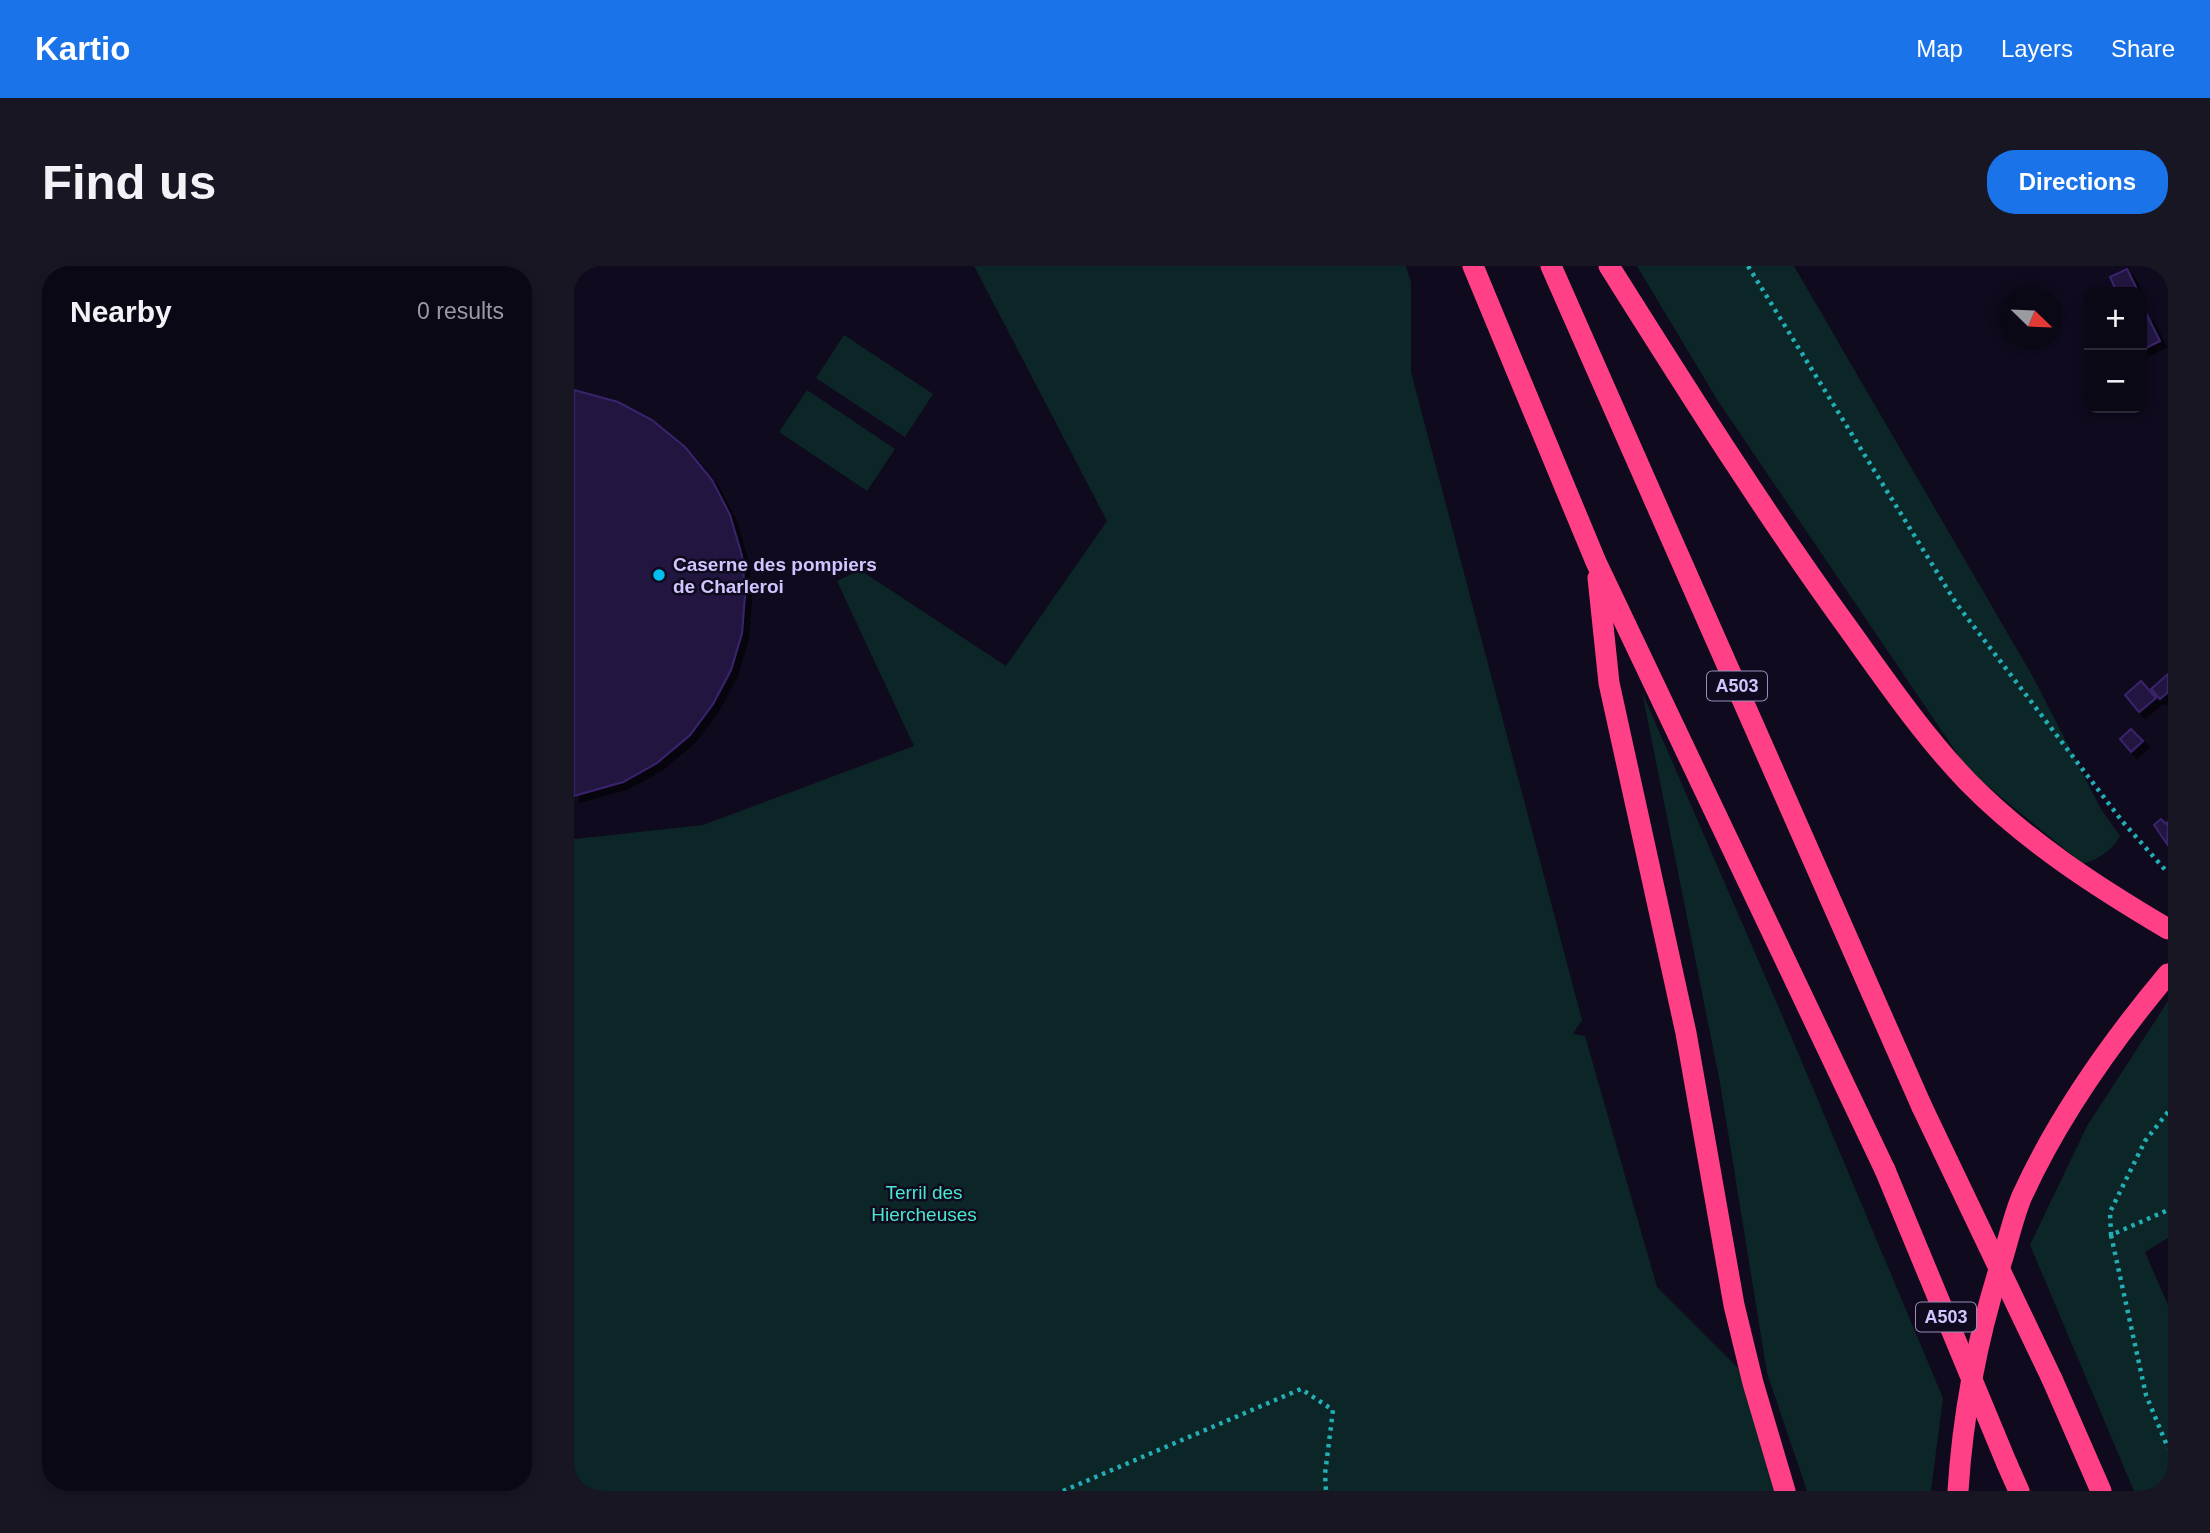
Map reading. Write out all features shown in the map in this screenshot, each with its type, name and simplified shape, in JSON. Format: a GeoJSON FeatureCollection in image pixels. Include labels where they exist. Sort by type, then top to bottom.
{"type":"FeatureCollection","features":[{"type":"Feature","properties":{"kind":"highway","name":"A503"},"geometry":{"type":"LineString","coordinates":[[1473,266],[1596,562],[1885,1170],[2019,1491]]}},
{"type":"Feature","properties":{"kind":"highway","name":"A503"},"geometry":{"type":"LineString","coordinates":[[1551,266],[1922,1107],[2052,1379],[2101,1491]]}},
{"type":"Feature","properties":{"kind":"highway"},"geometry":{"type":"LineString","coordinates":[[1609,266],[1772,523],[1912,717],[1969,783],[2040,847],[2103,891],[2168,929]]}},
{"type":"Feature","properties":{"kind":"highway"},"geometry":{"type":"LineString","coordinates":[[1596,562],[1609,683],[1686,1033],[1734,1305],[1785,1491]]}},
{"type":"Feature","properties":{"kind":"highway"},"geometry":{"type":"LineString","coordinates":[[1958,1491],[1962,1424],[1977,1352],[1991,1294],[2021,1198],[2046,1147],[2102,1058],[2168,974]]}},
{"type":"Feature","properties":{"kind":"path"},"geometry":{"type":"LineString","coordinates":[[1748,266],[1956,603],[2122,821],[2168,873]]}},
{"type":"Feature","properties":{"kind":"path"},"geometry":{"type":"LineString","coordinates":[[2168,1112],[2145,1141],[2110,1212],[2111,1235],[2146,1395],[2168,1448]]}},
{"type":"Feature","properties":{"kind":"path"},"geometry":{"type":"LineString","coordinates":[[2111,1235],[2168,1210]]}},
{"type":"Feature","properties":{"kind":"path"},"geometry":{"type":"LineString","coordinates":[[1063,1491],[1301,1390],[1333,1410],[1325,1474],[1326,1491]]}},
{"type":"Feature","properties":{"kind":"green space","name":"Terril des Hiercheuses"},"geometry":{"type":"Polygon","coordinates":[[[974,266],[1406,266],[1411,282],[1411,372],[1582,1020],[1573,1034],[1585,1036],[1657,1287],[1753,1383],[1785,1491],[574,1491],[574,839],[703,825],[914,746],[837,581],[860,570],[1006,666],[1107,521],[974,266]]]}},
{"type":"Feature","properties":{"kind":"green space"},"geometry":{"type":"Polygon","coordinates":[[[1637,266],[1794,266],[2033,677],[2101,809],[2120,836],[2109,850],[2083,864],[1969,771],[1718,401],[1637,266]]]}},
{"type":"Feature","properties":{"kind":"green space"},"geometry":{"type":"Polygon","coordinates":[[[844,335],[933,394],[905,437],[816,378],[844,335]]]}},
{"type":"Feature","properties":{"kind":"green space"},"geometry":{"type":"Polygon","coordinates":[[[807,390],[895,449],[867,491],[779,432],[807,390]]]}},
{"type":"Feature","properties":{"kind":"green space"},"geometry":{"type":"Polygon","coordinates":[[[1642,692],[1791,1036],[1943,1398],[1931,1491],[1807,1491],[1767,1373],[1720,1083],[1642,692]]]}},
{"type":"Feature","properties":{"kind":"green space"},"geometry":{"type":"Polygon","coordinates":[[[2168,1001],[2168,1238],[2145,1252],[2168,1305],[2168,1491],[2134,1491],[2030,1245],[2087,1126],[2168,1001]]]}},
{"type":"Feature","properties":{"kind":"building"},"geometry":{"type":"Polygon","coordinates":[[[2127,269],[2136,287],[2115,287],[2110,277],[2127,269]]]}},
{"type":"Feature","properties":{"kind":"building"},"geometry":{"type":"Polygon","coordinates":[[[2147,315],[2160,341],[2147,348],[2147,315]]]}},
{"type":"Feature","properties":{"kind":"building","name":"Caserne des pompiers de Charleroi"},"geometry":{"type":"Polygon","coordinates":[[[574,390],[618,402],[652,420],[685,447],[712,480],[730,515],[742,556],[745,594],[742,633],[731,670],[713,704],[690,735],[657,763],[623,782],[574,796],[574,390]]]}},
{"type":"Feature","properties":{"kind":"building"},"geometry":{"type":"Polygon","coordinates":[[[2168,674],[2168,692],[2160,699],[2151,689],[2168,674]]]}},
{"type":"Feature","properties":{"kind":"building"},"geometry":{"type":"Polygon","coordinates":[[[2141,681],[2156,698],[2139,712],[2125,695],[2141,681]]]}},
{"type":"Feature","properties":{"kind":"building"},"geometry":{"type":"Polygon","coordinates":[[[2131,729],[2143,741],[2131,752],[2120,739],[2131,729]]]}},
{"type":"Feature","properties":{"kind":"building"},"geometry":{"type":"Polygon","coordinates":[[[2161,819],[2166,824],[2168,822],[2167,844],[2154,825],[2161,819]]]}},
{"type":"Feature","properties":{"kind":"place","name":"Caserne des pompiers de Charleroi"},"geometry":{"type":"Point","coordinates":[659,575]}}]}
